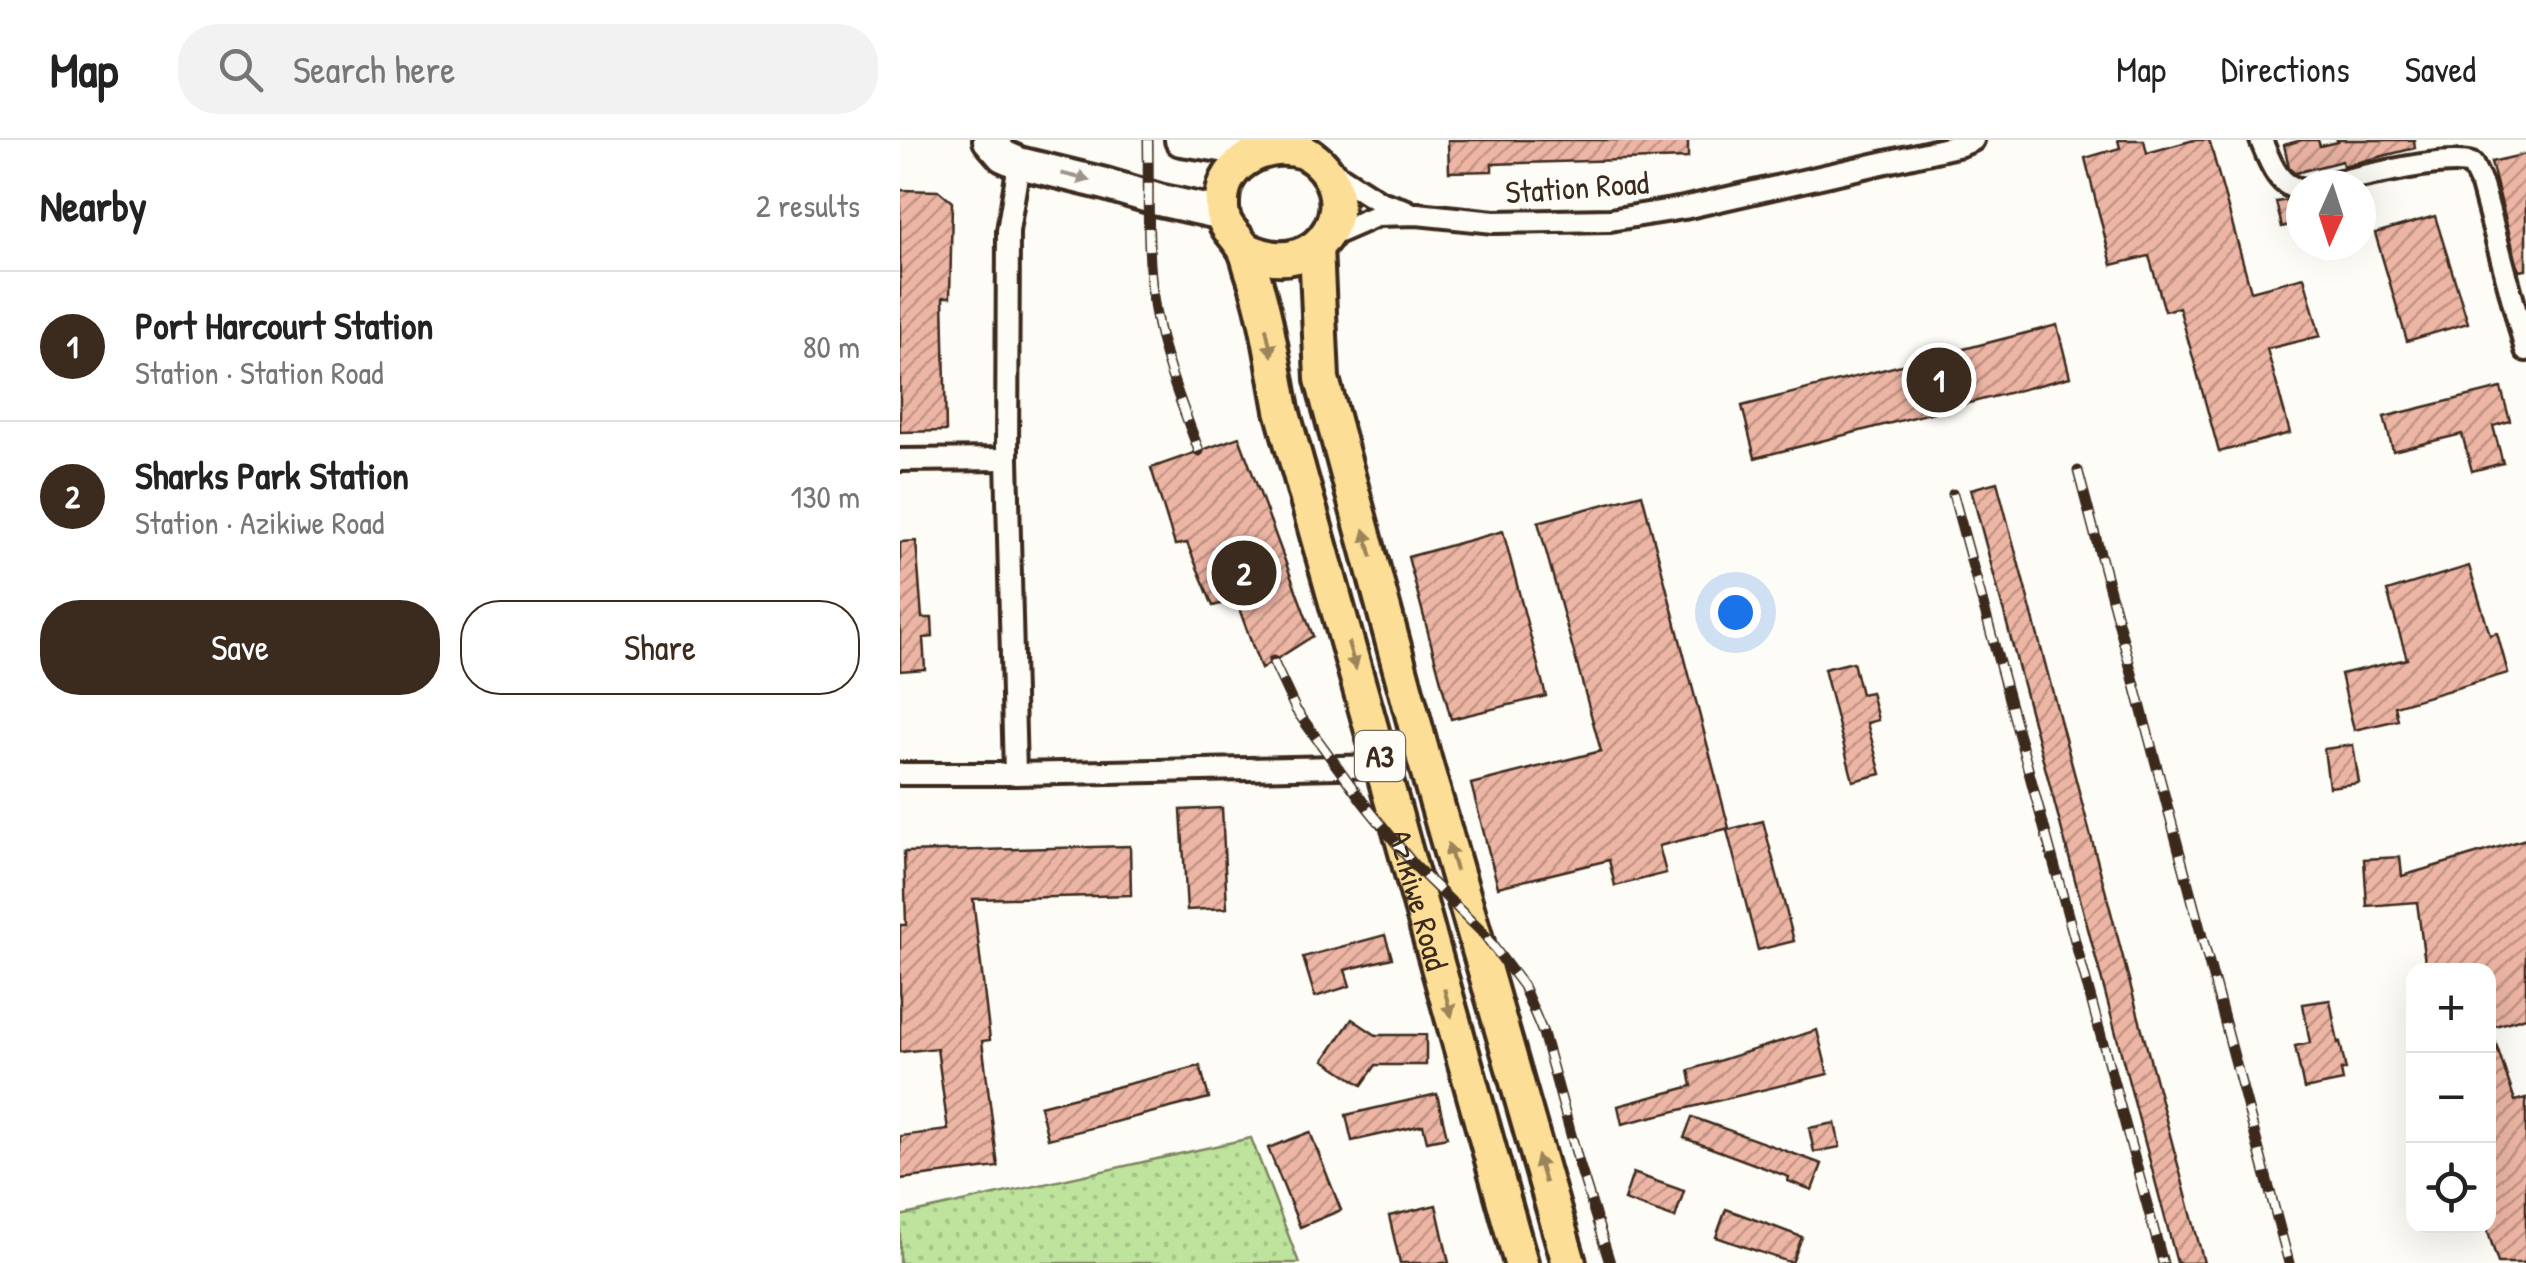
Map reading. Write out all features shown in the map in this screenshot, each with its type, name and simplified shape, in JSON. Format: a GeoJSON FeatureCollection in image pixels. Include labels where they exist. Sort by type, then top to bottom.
{"type":"FeatureCollection","features":[{"type":"Feature","properties":{"kind":"main road"},"geometry":{"type":"LineString","coordinates":[[1223,214],[1225,184],[1242,159],[1254,152],[1277,146],[1301,150],[1321,163]]}},
{"type":"Feature","properties":{"kind":"main road","name":"A3"},"geometry":{"type":"LineString","coordinates":[[1320,243],[1334,222],[1337,202],[1334,184],[1321,163]]}},
{"type":"Feature","properties":{"kind":"main road","name":"A3"},"geometry":{"type":"LineString","coordinates":[[1223,214],[1228,230],[1244,248]]}},
{"type":"Feature","properties":{"kind":"main road"},"geometry":{"type":"LineString","coordinates":[[1244,248],[1261,257],[1280,260],[1299,256],[1320,243]]}},
{"type":"Feature","properties":{"kind":"main road","name":"Azikiwe Road"},"geometry":{"type":"LineString","coordinates":[[1320,243],[1322,379],[1430,781],[1568,1263]]}},
{"type":"Feature","properties":{"kind":"main road","name":"Azikiwe Road"},"geometry":{"type":"LineString","coordinates":[[1244,248],[1258,287],[1282,410],[1521,1263]]}},
{"type":"Feature","properties":{"kind":"street"},"geometry":{"type":"LineString","coordinates":[[989,140],[1003,156],[1019,163],[1223,214]]}},
{"type":"Feature","properties":{"kind":"street"},"geometry":{"type":"LineString","coordinates":[[1181,140],[1254,152]]}},
{"type":"Feature","properties":{"kind":"street","name":"Station Road"},"geometry":{"type":"LineString","coordinates":[[1320,243],[1378,215],[1417,214],[1494,222],[1610,220],[1684,208],[1944,150],[1973,140]]}},
{"type":"Feature","properties":{"kind":"street"},"geometry":{"type":"LineString","coordinates":[[2261,140],[2270,163],[2286,185]]}},
{"type":"Feature","properties":{"kind":"street"},"geometry":{"type":"LineString","coordinates":[[1015,774],[1007,458],[1008,231],[1019,163]]}},
{"type":"Feature","properties":{"kind":"street","name":"Station Road"},"geometry":{"type":"LineString","coordinates":[[1321,163],[1380,202],[1417,214]]}},
{"type":"Feature","properties":{"kind":"street"},"geometry":{"type":"LineString","coordinates":[[2376,175],[2440,163],[2472,164],[2482,184],[2526,350]]}},
{"type":"Feature","properties":{"kind":"street"},"geometry":{"type":"LineString","coordinates":[[900,460],[1007,458]]}},
{"type":"Feature","properties":{"kind":"street"},"geometry":{"type":"LineString","coordinates":[[900,774],[1383,766]]}},
{"type":"Feature","properties":{"kind":"green space"},"geometry":{"type":"Polygon","coordinates":[[[1251,1138],[1299,1263],[900,1263],[900,1216],[1251,1138]]]}},
{"type":"Feature","properties":{"kind":"building"},"geometry":{"type":"Polygon","coordinates":[[[1448,140],[1688,140],[1688,158],[1492,164],[1492,171],[1449,172],[1448,140]]]}},
{"type":"Feature","properties":{"kind":"building"},"geometry":{"type":"Polygon","coordinates":[[[2118,140],[2144,140],[2147,153],[2194,140],[2209,140],[2251,291],[2304,277],[2320,336],[2267,349],[2290,433],[2219,452],[2179,307],[2165,311],[2149,256],[2112,265],[2085,158],[2120,148],[2118,140]]]}},
{"type":"Feature","properties":{"kind":"building"},"geometry":{"type":"Polygon","coordinates":[[[2302,140],[2318,140],[2320,146],[2337,140],[2414,140],[2415,148],[2343,166],[2342,161],[2292,170],[2284,145],[2302,140]]]}},
{"type":"Feature","properties":{"kind":"building"},"geometry":{"type":"Polygon","coordinates":[[[2526,154],[2526,270],[2519,271],[2491,162],[2526,154]]]}},
{"type":"Feature","properties":{"kind":"building"},"geometry":{"type":"Polygon","coordinates":[[[900,190],[939,191],[952,202],[950,297],[943,297],[946,431],[900,432],[900,190]]]}},
{"type":"Feature","properties":{"kind":"building"},"geometry":{"type":"Polygon","coordinates":[[[2286,200],[2286,226],[2282,227],[2276,202],[2286,200]]]}},
{"type":"Feature","properties":{"kind":"building"},"geometry":{"type":"Polygon","coordinates":[[[2435,216],[2468,323],[2407,341],[2376,233],[2435,216]]]}},
{"type":"Feature","properties":{"kind":"building"},"geometry":{"type":"Polygon","coordinates":[[[2057,325],[2070,377],[1755,458],[1742,406],[2057,325]]]}},
{"type":"Feature","properties":{"kind":"building"},"geometry":{"type":"Polygon","coordinates":[[[2501,388],[2510,421],[2493,426],[2503,463],[2472,471],[2462,434],[2393,451],[2384,417],[2501,388]]]}},
{"type":"Feature","properties":{"kind":"building"},"geometry":{"type":"Polygon","coordinates":[[[1239,437],[1313,636],[1261,669],[1236,600],[1213,606],[1187,543],[1175,545],[1151,468],[1239,437]]]}},
{"type":"Feature","properties":{"kind":"building"},"geometry":{"type":"Polygon","coordinates":[[[1997,482],[2204,1263],[2177,1263],[1971,489],[1997,482]]]}},
{"type":"Feature","properties":{"kind":"building"},"geometry":{"type":"Polygon","coordinates":[[[1642,494],[1729,828],[1659,846],[1666,873],[1615,886],[1609,860],[1498,887],[1471,784],[1601,751],[1538,522],[1642,494]]]}},
{"type":"Feature","properties":{"kind":"building"},"geometry":{"type":"Polygon","coordinates":[[[1503,531],[1546,696],[1451,719],[1408,557],[1503,531]]]}},
{"type":"Feature","properties":{"kind":"building"},"geometry":{"type":"Polygon","coordinates":[[[916,541],[922,618],[932,618],[933,637],[923,638],[925,669],[900,671],[900,542],[916,541]]]}},
{"type":"Feature","properties":{"kind":"building"},"geometry":{"type":"Polygon","coordinates":[[[2469,566],[2490,635],[2497,633],[2508,673],[2395,706],[2398,720],[2354,730],[2341,674],[2407,659],[2387,591],[2469,566]]]}},
{"type":"Feature","properties":{"kind":"building"},"geometry":{"type":"Polygon","coordinates":[[[1853,662],[1861,694],[1871,692],[1878,720],[1867,723],[1881,774],[1853,781],[1824,669],[1853,662]]]}},
{"type":"Feature","properties":{"kind":"building"},"geometry":{"type":"Polygon","coordinates":[[[2353,745],[2359,783],[2329,787],[2324,749],[2353,745]]]}},
{"type":"Feature","properties":{"kind":"building"},"geometry":{"type":"Polygon","coordinates":[[[1222,808],[1227,908],[1187,910],[1181,810],[1222,808]]]}},
{"type":"Feature","properties":{"kind":"building"},"geometry":{"type":"Polygon","coordinates":[[[1763,821],[1794,941],[1758,950],[1727,830],[1763,821]]]}},
{"type":"Feature","properties":{"kind":"building"},"geometry":{"type":"Polygon","coordinates":[[[2526,839],[2526,1017],[2496,1026],[2496,963],[2425,963],[2417,902],[2367,906],[2364,859],[2400,857],[2402,876],[2526,839]]]}},
{"type":"Feature","properties":{"kind":"building"},"geometry":{"type":"Polygon","coordinates":[[[1130,846],[1131,895],[973,899],[990,1040],[982,1041],[998,1167],[900,1179],[900,1136],[948,1130],[937,1048],[900,1052],[900,925],[906,925],[904,852],[1130,846]]]}},
{"type":"Feature","properties":{"kind":"building"},"geometry":{"type":"Polygon","coordinates":[[[1385,935],[1392,958],[1345,970],[1350,986],[1315,997],[1303,957],[1385,935]]]}},
{"type":"Feature","properties":{"kind":"building"},"geometry":{"type":"Polygon","coordinates":[[[2330,1000],[2346,1070],[2341,1070],[2343,1081],[2304,1089],[2295,1046],[2310,1043],[2303,1004],[2330,1000]]]}},
{"type":"Feature","properties":{"kind":"building"},"geometry":{"type":"Polygon","coordinates":[[[1352,1019],[1376,1035],[1426,1035],[1426,1065],[1376,1065],[1362,1085],[1324,1060],[1352,1019]]]}},
{"type":"Feature","properties":{"kind":"building"},"geometry":{"type":"Polygon","coordinates":[[[1817,1030],[1828,1074],[1622,1124],[1618,1106],[1692,1086],[1689,1070],[1817,1030]]]}},
{"type":"Feature","properties":{"kind":"building"},"geometry":{"type":"Polygon","coordinates":[[[2496,1044],[2515,1101],[2526,1098],[2526,1263],[2498,1263],[2488,1233],[2496,1233],[2496,1044]]]}},
{"type":"Feature","properties":{"kind":"building"},"geometry":{"type":"Polygon","coordinates":[[[1200,1066],[1209,1098],[1048,1139],[1040,1106],[1200,1066]]]}},
{"type":"Feature","properties":{"kind":"building"},"geometry":{"type":"Polygon","coordinates":[[[1437,1094],[1447,1137],[1427,1141],[1423,1125],[1352,1141],[1346,1115],[1437,1094]]]}},
{"type":"Feature","properties":{"kind":"building"},"geometry":{"type":"Polygon","coordinates":[[[1692,1117],[1822,1164],[1812,1190],[1788,1181],[1789,1177],[1684,1138],[1692,1117]]]}},
{"type":"Feature","properties":{"kind":"building"},"geometry":{"type":"Polygon","coordinates":[[[1835,1123],[1840,1147],[1814,1152],[1809,1128],[1835,1123]]]}},
{"type":"Feature","properties":{"kind":"building"},"geometry":{"type":"Polygon","coordinates":[[[1310,1132],[1341,1210],[1300,1227],[1268,1148],[1310,1132]]]}},
{"type":"Feature","properties":{"kind":"building"},"geometry":{"type":"Polygon","coordinates":[[[1633,1173],[1684,1191],[1675,1218],[1624,1200],[1633,1173]]]}},
{"type":"Feature","properties":{"kind":"building"},"geometry":{"type":"Polygon","coordinates":[[[1436,1205],[1449,1263],[1400,1263],[1389,1216],[1436,1205]]]}},
{"type":"Feature","properties":{"kind":"building"},"geometry":{"type":"Polygon","coordinates":[[[1726,1209],[1802,1237],[1792,1263],[1716,1237],[1726,1209]]]}},
{"type":"Feature","properties":{"kind":"railway"},"geometry":{"type":"LineString","coordinates":[[1148,140],[1149,247],[1155,310],[1168,364],[1199,451]]}},
{"type":"Feature","properties":{"kind":"railway"},"geometry":{"type":"LineString","coordinates":[[2078,471],[2289,1263]]}},
{"type":"Feature","properties":{"kind":"railway"},"geometry":{"type":"LineString","coordinates":[[1953,494],[2163,1263]]}},
{"type":"Feature","properties":{"kind":"railway"},"geometry":{"type":"LineString","coordinates":[[1273,661],[1296,710],[1363,802],[1414,865],[1483,933],[1523,986],[1543,1033],[1610,1263]]}},
{"type":"Feature","properties":{"kind":"place","name":"Port Harcourt Station"},"geometry":{"type":"Point","coordinates":[1939,380]}},
{"type":"Feature","properties":{"kind":"place","name":"Sharks Park Station"},"geometry":{"type":"Point","coordinates":[1244,573]}}]}
